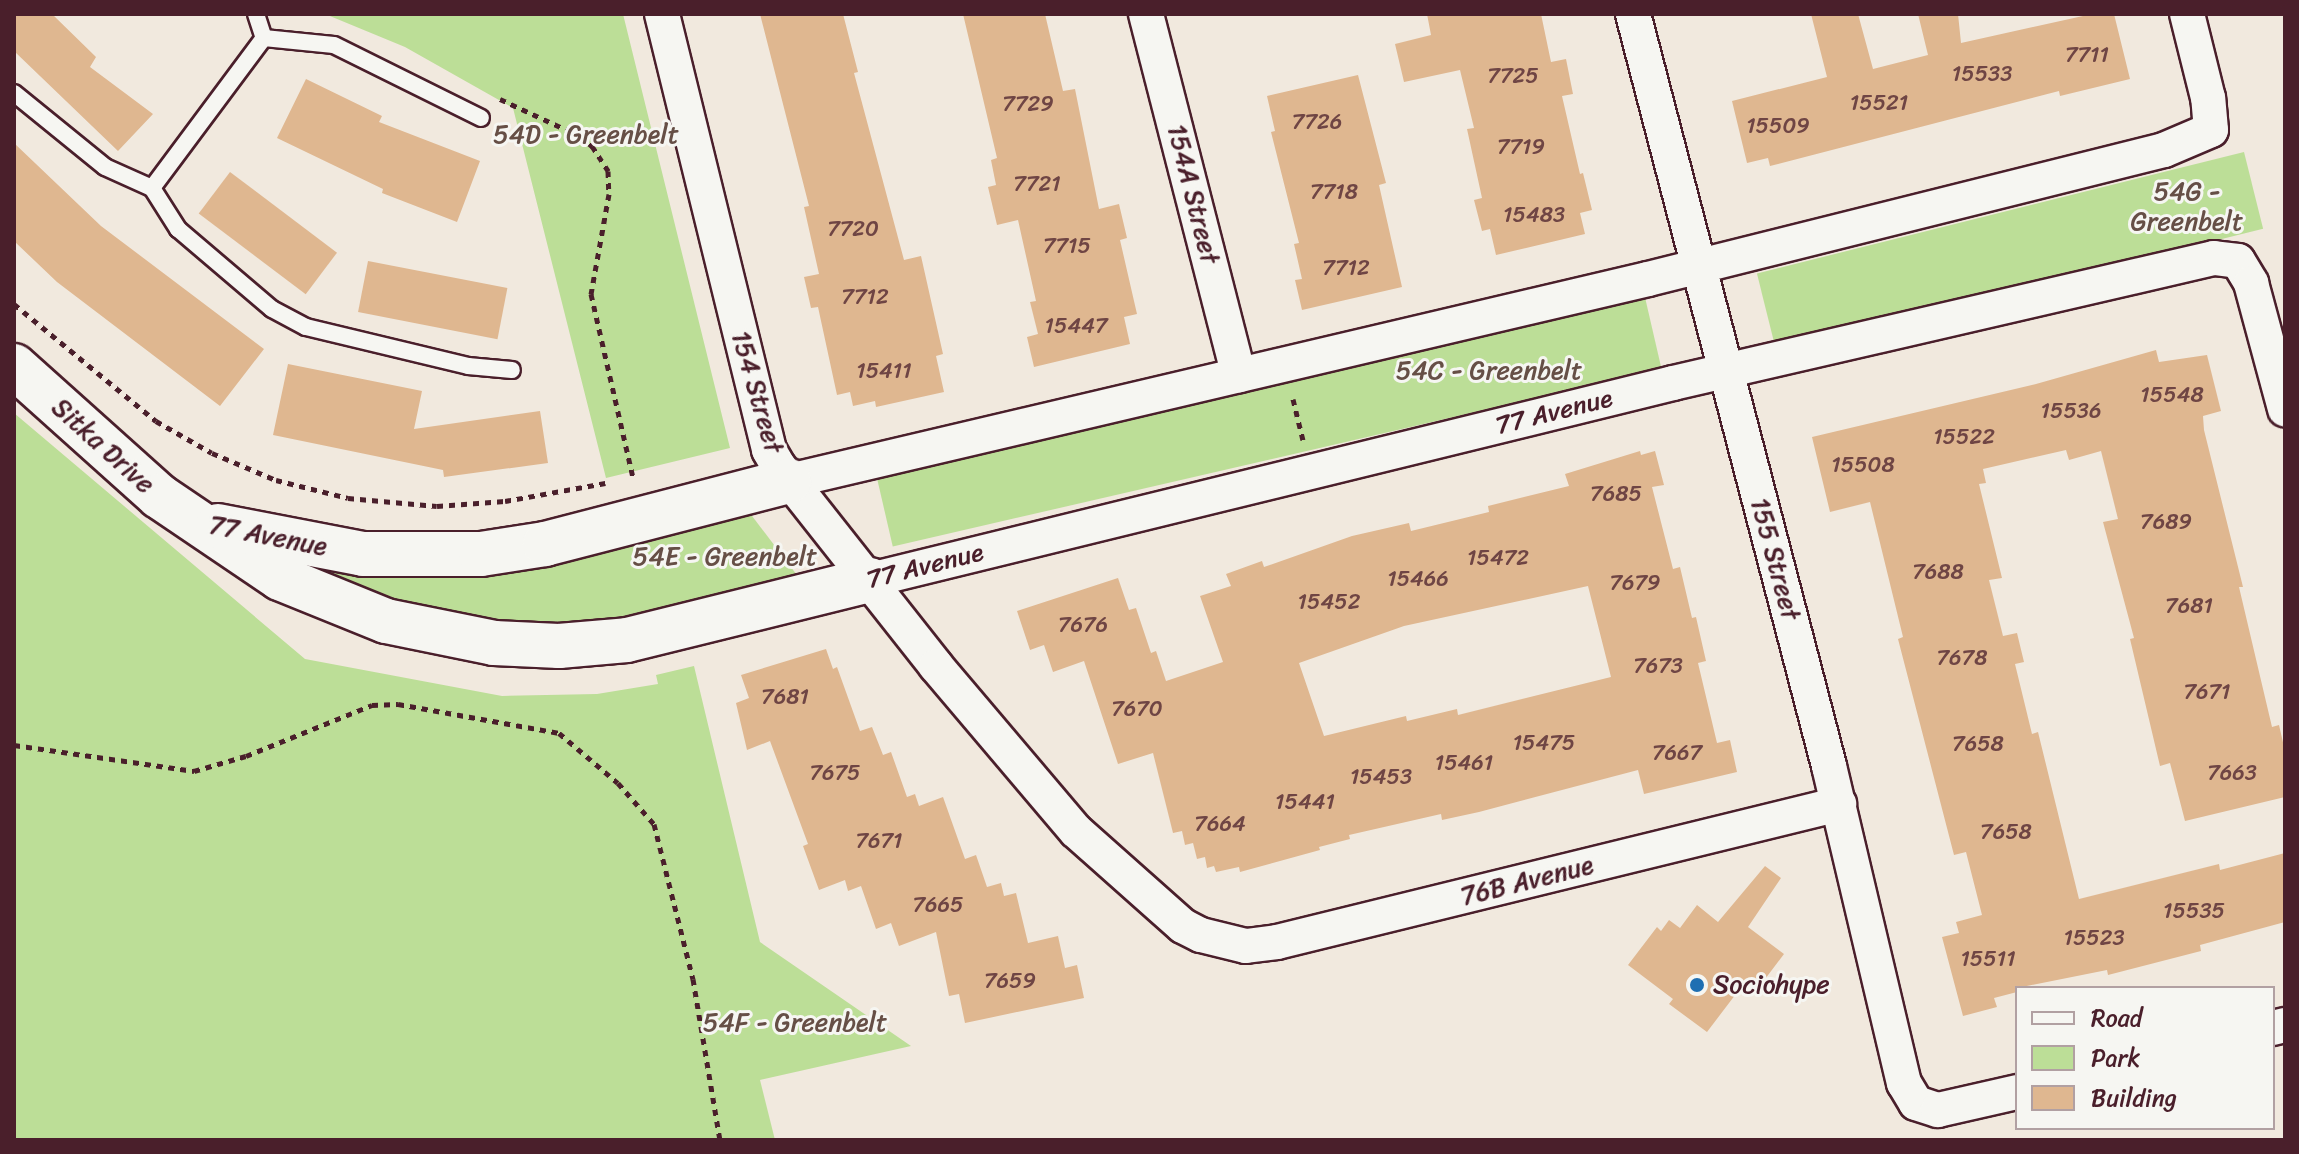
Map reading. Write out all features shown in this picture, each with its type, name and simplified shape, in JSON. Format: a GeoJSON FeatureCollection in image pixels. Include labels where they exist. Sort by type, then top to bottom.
{"type":"FeatureCollection","features":[{"type":"Feature","properties":{"kind":"street","name":"154 Street"},"geometry":{"type":"LineString","coordinates":[[662,14],[769,450],[789,481],[936,666],[1076,831],[1183,926],[1214,939]]}},
{"type":"Feature","properties":{"kind":"street","name":"154A Street"},"geometry":{"type":"LineString","coordinates":[[1146,14],[1239,375]]}},
{"type":"Feature","properties":{"kind":"street","name":"155 Street"},"geometry":{"type":"LineString","coordinates":[[1633,14],[1839,804],[1898,1065],[1916,1103],[1938,1110],[2015,1092]]}},
{"type":"Feature","properties":{"kind":"street","name":"77 Avenue"},"geometry":{"type":"LineString","coordinates":[[196,522],[363,554],[481,554],[545,544],[789,481],[1697,267],[2164,150],[2211,130],[2208,98],[2187,14]]}},
{"type":"Feature","properties":{"kind":"street","name":"77 Avenue"},"geometry":{"type":"LineString","coordinates":[[196,522],[280,578],[386,621],[494,643],[559,646],[627,640],[1725,371],[2214,258],[2238,261],[2251,283],[2285,409]]}},
{"type":"Feature","properties":{"kind":"street","name":"Sitka Drive"},"geometry":{"type":"LineString","coordinates":[[14,366],[159,496],[196,522]]}},
{"type":"Feature","properties":{"kind":"street","name":"76B Avenue"},"geometry":{"type":"LineString","coordinates":[[1214,939],[1246,946],[1277,942],[1839,804]]}},
{"type":"Feature","properties":{"kind":"lane"},"geometry":{"type":"LineString","coordinates":[[256,14],[264,38]]}},
{"type":"Feature","properties":{"kind":"lane"},"geometry":{"type":"LineString","coordinates":[[264,38],[334,45],[481,118]]}},
{"type":"Feature","properties":{"kind":"lane"},"geometry":{"type":"LineString","coordinates":[[152,188],[264,38]]}},
{"type":"Feature","properties":{"kind":"lane"},"geometry":{"type":"LineString","coordinates":[[14,93],[105,167],[152,188],[178,229],[272,309],[306,327],[468,366],[512,370]]}},
{"type":"Feature","properties":{"kind":"path"},"geometry":{"type":"LineString","coordinates":[[496,97],[580,136],[592,146],[608,171],[609,194],[591,294],[633,478]]}},
{"type":"Feature","properties":{"kind":"path"},"geometry":{"type":"LineString","coordinates":[[14,304],[156,421],[212,453],[276,480],[348,498],[437,506],[505,501],[648,475]]}},
{"type":"Feature","properties":{"kind":"path"},"geometry":{"type":"LineString","coordinates":[[1291,392],[1304,444]]}},
{"type":"Feature","properties":{"kind":"path"},"geometry":{"type":"LineString","coordinates":[[14,745],[194,771],[246,756],[372,705],[398,704],[559,733],[618,783],[654,824],[693,979],[720,1140]]}},
{"type":"Feature","properties":{"kind":"green space","name":"54D - Greenbelt"},"geometry":{"type":"Polygon","coordinates":[[[325,14],[623,14],[730,448],[606,478],[513,108],[405,47],[325,14]]]}},
{"type":"Feature","properties":{"kind":"green space","name":"54G - Greenbelt"},"geometry":{"type":"Polygon","coordinates":[[[2244,152],[2263,229],[1776,350],[1757,273],[2244,152]]]}},
{"type":"Feature","properties":{"kind":"green space","name":"54C - Greenbelt"},"geometry":{"type":"Polygon","coordinates":[[[1644,293],[1662,369],[893,546],[875,470],[1644,293]]]}},
{"type":"Feature","properties":{"kind":"green space","name":"54F - Greenbelt"},"geometry":{"type":"Polygon","coordinates":[[[14,413],[305,659],[502,696],[597,694],[658,684],[656,675],[694,666],[760,942],[911,1046],[760,1080],[775,1140],[14,1140],[14,413]]]}},
{"type":"Feature","properties":{"kind":"green space","name":"54E - Greenbelt"},"geometry":{"type":"Polygon","coordinates":[[[746,508],[803,583],[622,626],[439,621],[286,558],[746,508]]]}},
{"type":"Feature","properties":{"kind":"building"},"geometry":{"type":"Polygon","coordinates":[[[14,14],[52,14],[96,57],[90,67],[153,114],[118,151],[14,51],[14,14]]]}},
{"type":"Feature","properties":{"kind":"building"},"geometry":{"type":"Polygon","coordinates":[[[760,14],[843,14],[858,72],[854,73],[904,260],[921,256],[943,354],[936,356],[944,392],[876,407],[875,401],[853,406],[850,392],[837,395],[818,307],[811,308],[804,277],[819,274],[804,207],[809,206],[760,14]]]}},
{"type":"Feature","properties":{"kind":"building"},"geometry":{"type":"Polygon","coordinates":[[[963,14],[1045,14],[1063,91],[1075,89],[1099,209],[1119,204],[1127,238],[1120,240],[1137,314],[1124,317],[1130,344],[1034,367],[1027,337],[1038,334],[1030,302],[1036,301],[1018,220],[997,225],[988,187],[996,185],[991,160],[997,158],[963,14]]]}},
{"type":"Feature","properties":{"kind":"building"},"geometry":{"type":"Polygon","coordinates":[[[1427,14],[1541,14],[1551,62],[1566,59],[1573,94],[1562,96],[1580,174],[1583,173],[1592,210],[1580,213],[1585,234],[1496,255],[1490,229],[1482,231],[1474,200],[1482,198],[1467,129],[1474,128],[1460,70],[1404,82],[1395,44],[1431,35],[1427,14]]]}},
{"type":"Feature","properties":{"kind":"building"},"geometry":{"type":"Polygon","coordinates":[[[1811,14],[1858,14],[1873,69],[1928,55],[1918,14],[1958,14],[1961,43],[2092,14],[2114,14],[2130,79],[2060,96],[2059,91],[1770,166],[1768,158],[1747,163],[1732,101],[1827,77],[1811,14]]]}},
{"type":"Feature","properties":{"kind":"building"},"geometry":{"type":"Polygon","coordinates":[[[1358,75],[1386,183],[1379,185],[1402,287],[1302,310],[1295,280],[1302,279],[1294,244],[1299,243],[1271,132],[1275,131],[1267,96],[1358,75]]]}},
{"type":"Feature","properties":{"kind":"building"},"geometry":{"type":"Polygon","coordinates":[[[306,79],[382,116],[379,122],[480,161],[457,222],[382,193],[383,189],[277,138],[306,79]]]}},
{"type":"Feature","properties":{"kind":"building"},"geometry":{"type":"Polygon","coordinates":[[[14,143],[101,226],[264,349],[220,406],[57,282],[14,241],[14,143]]]}},
{"type":"Feature","properties":{"kind":"building"},"geometry":{"type":"Polygon","coordinates":[[[230,172],[337,253],[306,294],[199,214],[230,172]]]}},
{"type":"Feature","properties":{"kind":"building"},"geometry":{"type":"Polygon","coordinates":[[[368,261],[507,288],[497,339],[358,312],[368,261]]]}},
{"type":"Feature","properties":{"kind":"building"},"geometry":{"type":"Polygon","coordinates":[[[2156,350],[2159,362],[2207,355],[2221,411],[2203,416],[2204,430],[2243,587],[2239,587],[2272,727],[2279,725],[2285,751],[2285,797],[2185,821],[2170,763],[2160,766],[2130,639],[2134,638],[2103,522],[2118,519],[2101,451],[2069,460],[2066,450],[1983,469],[1986,483],[1979,484],[2002,578],[1989,580],[2003,636],[2017,633],[2024,662],[2015,664],[2032,734],[2038,732],[2079,899],[2219,864],[2220,870],[2285,853],[2285,922],[2200,945],[2201,951],[2108,975],[2107,970],[2015,986],[2015,993],[1994,998],[1997,1007],[1963,1016],[1942,937],[1959,933],[1956,922],[1982,915],[1966,852],[1954,855],[1898,639],[1903,637],[1870,502],[1830,512],[1812,437],[2036,384],[2156,350]]]}},
{"type":"Feature","properties":{"kind":"building"},"geometry":{"type":"Polygon","coordinates":[[[288,364],[422,391],[414,429],[540,411],[548,463],[444,477],[443,470],[273,435],[288,364]]]}},
{"type":"Feature","properties":{"kind":"building"},"geometry":{"type":"Polygon","coordinates":[[[1640,451],[1641,455],[1655,451],[1664,485],[1652,487],[1673,569],[1680,567],[1692,618],[1696,617],[1706,661],[1698,663],[1717,743],[1730,740],[1737,772],[1644,794],[1638,770],[1479,812],[1442,820],[1441,814],[1349,835],[1350,839],[1319,847],[1320,850],[1240,872],[1239,867],[1216,872],[1214,866],[1207,868],[1205,857],[1197,859],[1193,843],[1185,845],[1182,831],[1173,833],[1153,753],[1118,764],[1084,661],[1053,672],[1044,645],[1030,650],[1017,611],[1118,578],[1129,610],[1136,608],[1151,653],[1156,651],[1166,681],[1223,662],[1200,596],[1231,586],[1226,574],[1262,561],[1264,567],[1352,536],[1409,523],[1411,531],[1489,512],[1488,506],[1569,486],[1565,474],[1640,451]],[[1588,586],[1404,626],[1299,663],[1324,736],[1406,716],[1407,721],[1457,709],[1458,715],[1611,677],[1588,586]]]}},
{"type":"Feature","properties":{"kind":"building"},"geometry":{"type":"Polygon","coordinates":[[[826,649],[833,669],[837,667],[860,731],[872,727],[883,755],[891,752],[907,797],[915,794],[919,806],[943,797],[965,859],[976,855],[987,887],[1001,883],[1004,896],[1016,893],[1028,943],[1058,936],[1065,968],[1077,965],[1084,998],[965,1023],[959,994],[949,996],[936,932],[899,946],[891,923],[876,929],[861,886],[848,891],[845,880],[819,890],[803,846],[808,844],[770,741],[747,750],[736,703],[749,698],[741,675],[826,649]]]}},
{"type":"Feature","properties":{"kind":"building"},"geometry":{"type":"Polygon","coordinates":[[[1765,866],[1781,878],[1748,927],[1784,954],[1756,991],[1745,982],[1707,1032],[1669,1004],[1673,999],[1628,965],[1657,927],[1661,931],[1669,920],[1680,928],[1697,905],[1718,922],[1765,866]]]}},
{"type":"Feature","properties":{"kind":"place","name":"Sociohype"},"geometry":{"type":"Point","coordinates":[1697,985]}}]}
